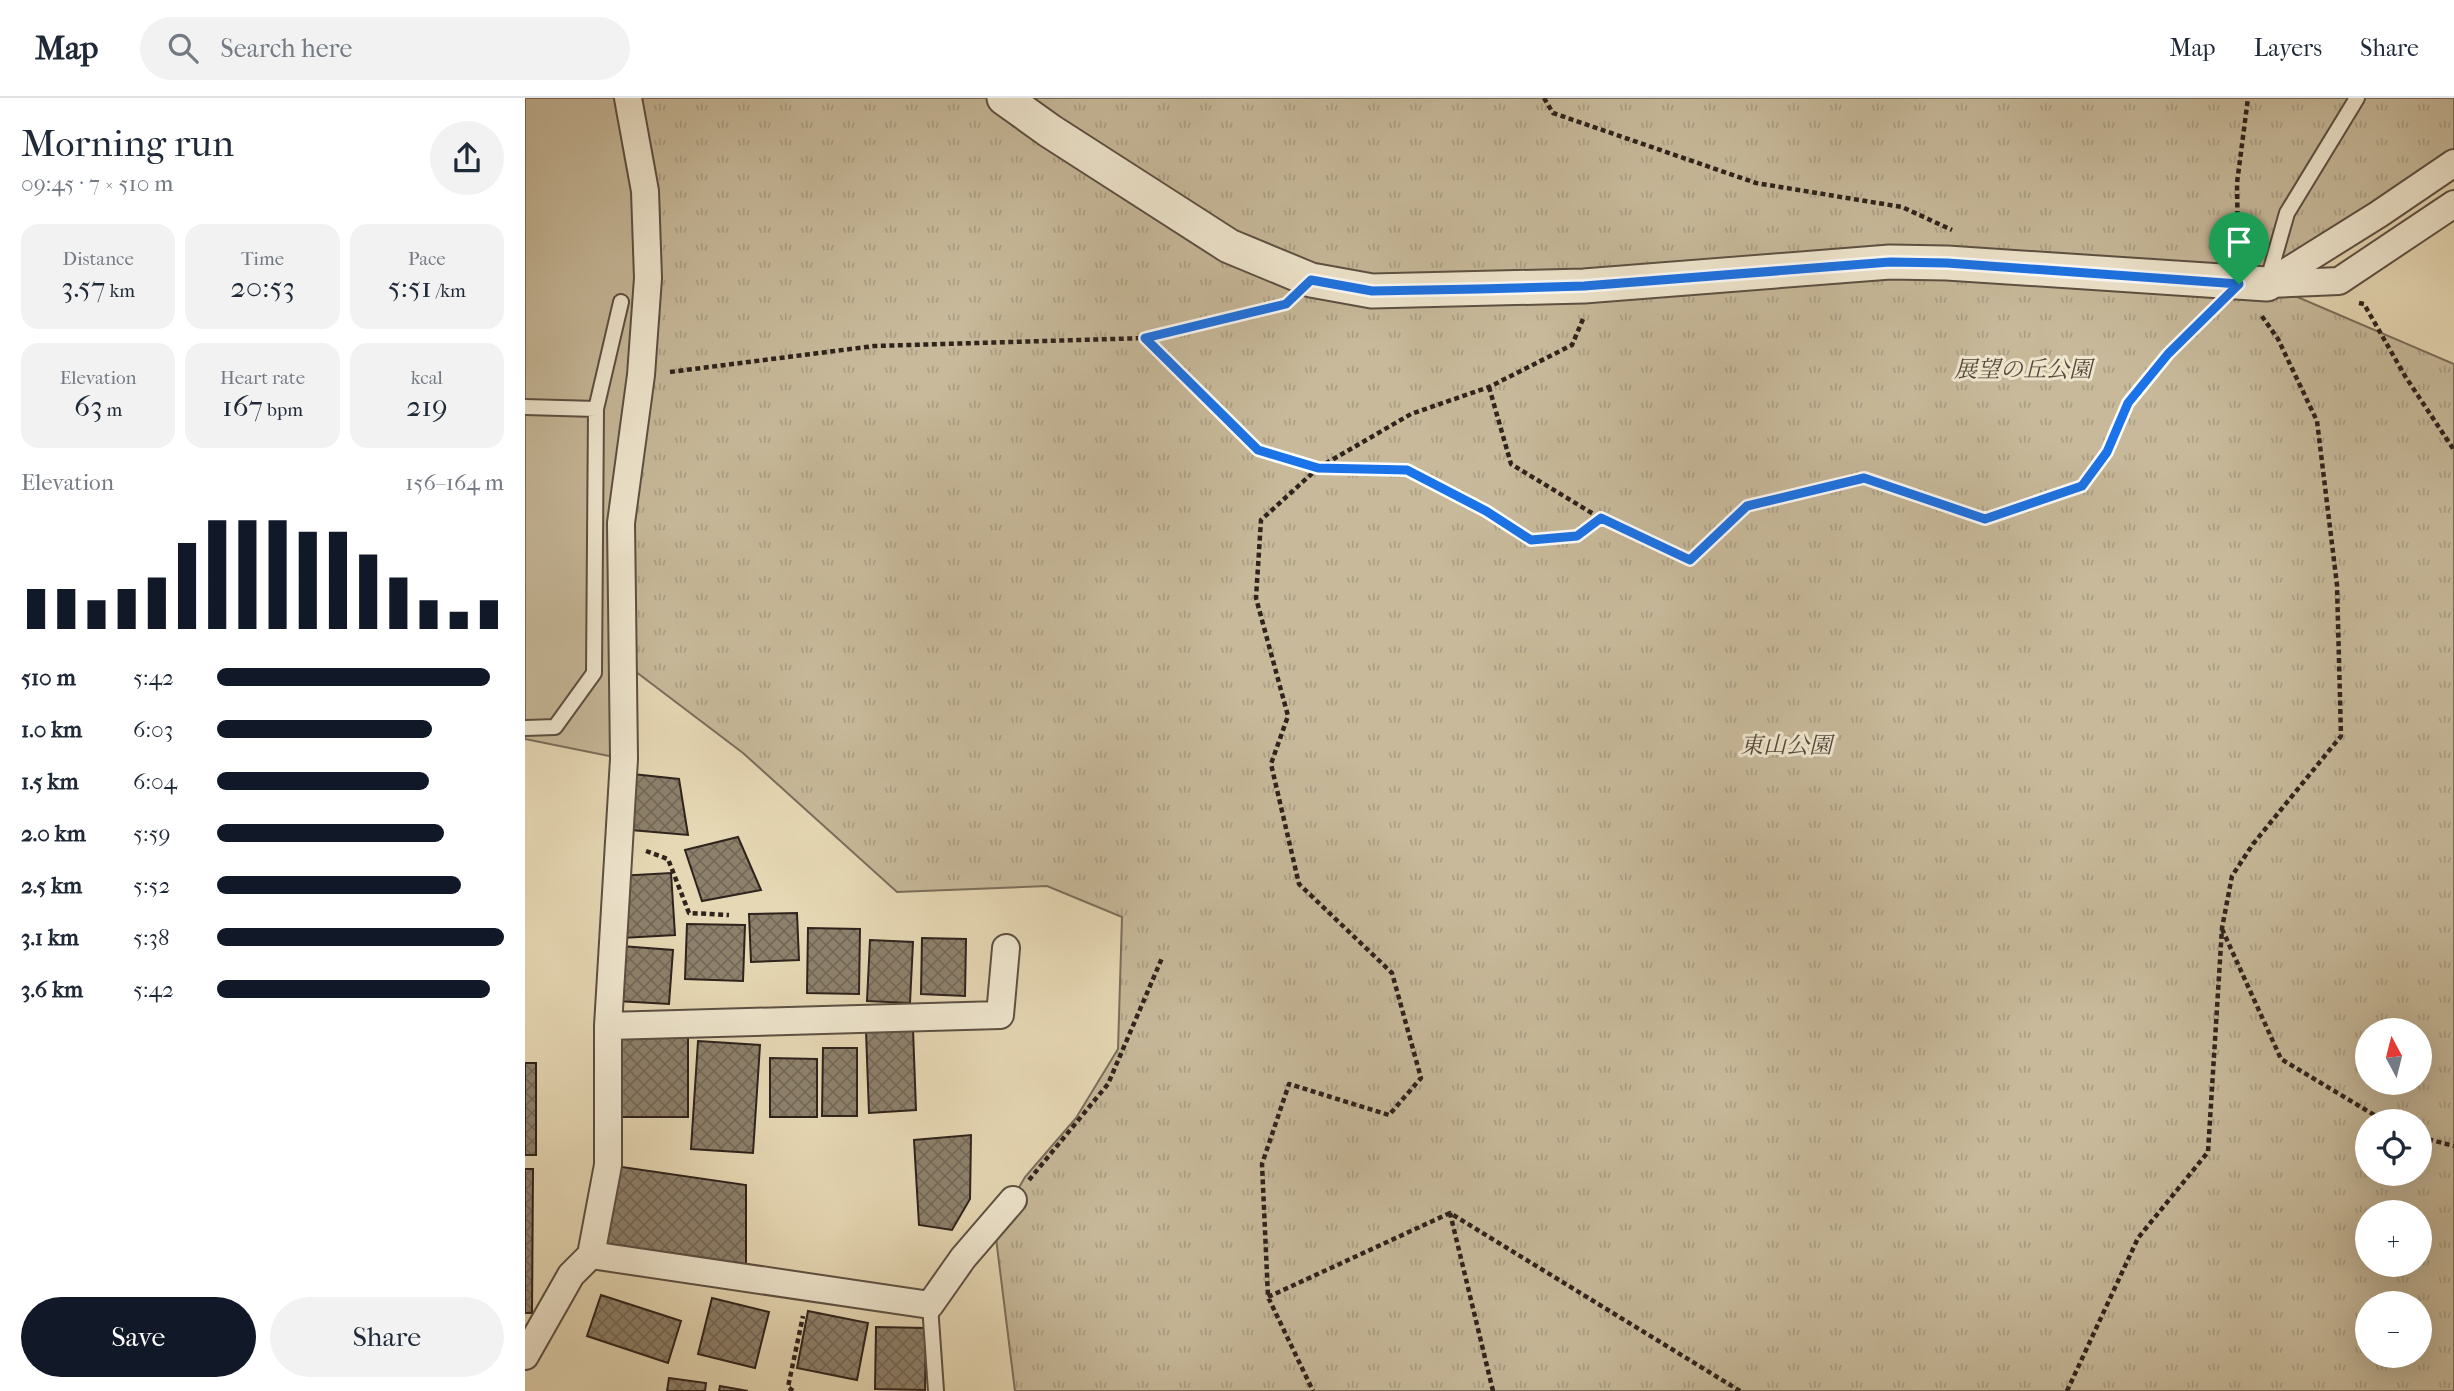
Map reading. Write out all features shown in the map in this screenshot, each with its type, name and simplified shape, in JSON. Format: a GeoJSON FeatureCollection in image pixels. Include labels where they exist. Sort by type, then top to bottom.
{"type":"FeatureCollection","features":[{"type":"Feature","properties":{"kind":"street"},"geometry":{"type":"LineString","coordinates":[[525,1356],[571,1275],[591,1255],[608,1165],[608,1026],[624,759],[621,523],[641,375],[648,278],[645,191],[628,98]]}},
{"type":"Feature","properties":{"kind":"street"},"geometry":{"type":"LineString","coordinates":[[1005,98],[1050,131],[1229,246],[1311,280],[1372,291],[1584,286],[1890,262],[1947,263],[2253,284],[2339,281],[2454,204]]}},
{"type":"Feature","properties":{"kind":"street"},"geometry":{"type":"LineString","coordinates":[[2253,284],[2379,214],[2454,163]]}},
{"type":"Feature","properties":{"kind":"street"},"geometry":{"type":"LineString","coordinates":[[608,1026],[1000,1015],[1006,948]]}},
{"type":"Feature","properties":{"kind":"street"},"geometry":{"type":"LineString","coordinates":[[591,1255],[930,1305],[963,1258],[1013,1200]]}},
{"type":"Feature","properties":{"kind":"lane"},"geometry":{"type":"LineString","coordinates":[[2253,284],[2287,213],[2357,98]]}},
{"type":"Feature","properties":{"kind":"lane"},"geometry":{"type":"LineString","coordinates":[[525,728],[555,727],[594,673],[596,409],[621,302]]}},
{"type":"Feature","properties":{"kind":"lane"},"geometry":{"type":"LineString","coordinates":[[525,407],[596,409]]}},
{"type":"Feature","properties":{"kind":"lane"},"geometry":{"type":"LineString","coordinates":[[930,1305],[936,1391]]}},
{"type":"Feature","properties":{"kind":"path"},"geometry":{"type":"LineString","coordinates":[[1544,98],[1552,113],[1756,183],[1902,207],[1961,233]]}},
{"type":"Feature","properties":{"kind":"path"},"geometry":{"type":"LineString","coordinates":[[2067,1391],[2138,1238],[2208,1152],[2222,928],[2232,876],[2253,844],[2341,736],[2337,585],[2317,421],[2253,284],[2237,183],[2248,98]]}},
{"type":"Feature","properties":{"kind":"path"},"geometry":{"type":"LineString","coordinates":[[641,375],[874,346],[1145,338],[1286,304],[1311,280]]}},
{"type":"Feature","properties":{"kind":"path"},"geometry":{"type":"LineString","coordinates":[[1489,387],[1511,464],[1601,518],[1690,560],[1747,506],[1864,478],[1985,519],[2082,486],[2107,452],[2128,403],[2168,354],[2253,284]]}},
{"type":"Feature","properties":{"kind":"path"},"geometry":{"type":"LineString","coordinates":[[1313,1391],[1268,1297],[1262,1164],[1289,1084],[1389,1115],[1421,1078],[1392,973],[1299,884],[1271,764],[1288,716],[1256,598],[1261,520],[1318,468],[1411,414],[1489,387],[1572,345],[1585,315],[1584,286]]}},
{"type":"Feature","properties":{"kind":"path"},"geometry":{"type":"LineString","coordinates":[[2352,301],[2364,304],[2405,376],[2454,450]]}},
{"type":"Feature","properties":{"kind":"path"},"geometry":{"type":"LineString","coordinates":[[1145,338],[1258,450],[1318,468],[1407,470],[1486,511],[1531,540],[1577,536],[1601,518]]}},
{"type":"Feature","properties":{"kind":"path"},"geometry":{"type":"LineString","coordinates":[[619,841],[669,859],[689,913],[729,915]]}},
{"type":"Feature","properties":{"kind":"path"},"geometry":{"type":"LineString","coordinates":[[2222,928],[2281,1059],[2364,1109]]}},
{"type":"Feature","properties":{"kind":"path"},"geometry":{"type":"LineString","coordinates":[[1013,1200],[1108,1084],[1162,958]]}},
{"type":"Feature","properties":{"kind":"path"},"geometry":{"type":"LineString","coordinates":[[2432,1140],[2454,1146]]}},
{"type":"Feature","properties":{"kind":"path"},"geometry":{"type":"LineString","coordinates":[[1268,1297],[1450,1213]]}},
{"type":"Feature","properties":{"kind":"path"},"geometry":{"type":"LineString","coordinates":[[1450,1213],[1493,1391]]}},
{"type":"Feature","properties":{"kind":"path"},"geometry":{"type":"LineString","coordinates":[[1450,1213],[1740,1391]]}},
{"type":"Feature","properties":{"kind":"path"},"geometry":{"type":"LineString","coordinates":[[793,1391],[788,1387],[810,1288]]}},
{"type":"Feature","properties":{"kind":"green space"},"geometry":{"type":"Polygon","coordinates":[[[525,98],[628,98],[645,191],[623,662],[624,759],[525,739],[525,98]]]}},
{"type":"Feature","properties":{"kind":"green space","name":"東山公園"},"geometry":{"type":"Polygon","coordinates":[[[626,98],[2454,98],[2454,150],[2267,284],[2454,364],[2454,1391],[1015,1391],[995,1230],[1025,1177],[1076,1118],[1118,1049],[1122,917],[1047,886],[897,892],[743,753],[623,662],[626,98]]]}},
{"type":"Feature","properties":{"kind":"building"},"geometry":{"type":"Polygon","coordinates":[[[623,773],[679,779],[688,835],[631,830],[623,773]]]}},
{"type":"Feature","properties":{"kind":"building"},"geometry":{"type":"Polygon","coordinates":[[[738,837],[761,890],[702,901],[685,850],[738,837]]]}},
{"type":"Feature","properties":{"kind":"building"},"geometry":{"type":"Polygon","coordinates":[[[671,873],[675,935],[622,938],[618,876],[671,873]]]}},
{"type":"Feature","properties":{"kind":"building"},"geometry":{"type":"Polygon","coordinates":[[[797,913],[799,960],[751,962],[749,914],[797,913]]]}},
{"type":"Feature","properties":{"kind":"building"},"geometry":{"type":"Polygon","coordinates":[[[687,924],[745,925],[743,981],[685,979],[687,924]]]}},
{"type":"Feature","properties":{"kind":"building"},"geometry":{"type":"Polygon","coordinates":[[[808,928],[860,929],[859,994],[807,993],[808,928]]]}},
{"type":"Feature","properties":{"kind":"building"},"geometry":{"type":"Polygon","coordinates":[[[922,938],[966,939],[965,996],[921,994],[922,938]]]}},
{"type":"Feature","properties":{"kind":"building"},"geometry":{"type":"Polygon","coordinates":[[[870,940],[913,942],[910,1003],[867,1001],[870,940]]]}},
{"type":"Feature","properties":{"kind":"building"},"geometry":{"type":"Polygon","coordinates":[[[621,946],[673,950],[669,1004],[617,1001],[621,946]]]}},
{"type":"Feature","properties":{"kind":"building"},"geometry":{"type":"Polygon","coordinates":[[[913,1029],[916,1110],[869,1113],[866,1031],[913,1029]]]}},
{"type":"Feature","properties":{"kind":"building"},"geometry":{"type":"Polygon","coordinates":[[[612,1032],[688,1032],[688,1117],[613,1117],[612,1032]]]}},
{"type":"Feature","properties":{"kind":"building"},"geometry":{"type":"Polygon","coordinates":[[[698,1041],[760,1045],[753,1153],[691,1149],[698,1041]]]}},
{"type":"Feature","properties":{"kind":"building"},"geometry":{"type":"Polygon","coordinates":[[[823,1048],[857,1048],[857,1116],[822,1116],[823,1048]]]}},
{"type":"Feature","properties":{"kind":"building"},"geometry":{"type":"Polygon","coordinates":[[[770,1058],[817,1059],[817,1117],[770,1117],[770,1058]]]}},
{"type":"Feature","properties":{"kind":"building"},"geometry":{"type":"Polygon","coordinates":[[[525,1063],[536,1063],[536,1155],[525,1155],[525,1063]]]}},
{"type":"Feature","properties":{"kind":"building"},"geometry":{"type":"Polygon","coordinates":[[[971,1135],[970,1199],[952,1230],[919,1225],[914,1140],[971,1135]]]}},
{"type":"Feature","properties":{"kind":"building"},"geometry":{"type":"Polygon","coordinates":[[[608,1165],[746,1185],[746,1278],[596,1257],[608,1165]]]}},
{"type":"Feature","properties":{"kind":"building"},"geometry":{"type":"Polygon","coordinates":[[[525,1169],[533,1169],[532,1313],[525,1313],[525,1169]]]}},
{"type":"Feature","properties":{"kind":"building"},"geometry":{"type":"Polygon","coordinates":[[[601,1295],[681,1321],[668,1363],[587,1336],[601,1295]]]}},
{"type":"Feature","properties":{"kind":"building"},"geometry":{"type":"Polygon","coordinates":[[[712,1298],[769,1312],[755,1368],[698,1354],[712,1298]]]}},
{"type":"Feature","properties":{"kind":"building"},"geometry":{"type":"Polygon","coordinates":[[[808,1311],[868,1323],[857,1380],[797,1368],[808,1311]]]}},
{"type":"Feature","properties":{"kind":"building"},"geometry":{"type":"Polygon","coordinates":[[[876,1327],[926,1328],[925,1390],[875,1389],[876,1327]]]}},
{"type":"Feature","properties":{"kind":"building"},"geometry":{"type":"Polygon","coordinates":[[[669,1378],[706,1383],[705,1391],[667,1391],[669,1378]]]}},
{"type":"Feature","properties":{"kind":"building"},"geometry":{"type":"Polygon","coordinates":[[[720,1386],[748,1391],[719,1391],[720,1386]]]}},
{"type":"Feature","properties":{"kind":"route"},"geometry":{"type":"LineString","coordinates":[[1890,262],[2043,269],[2239,284],[2168,354],[2128,403],[2107,452],[2082,486],[1985,519],[1864,478],[1747,506],[1690,560],[1601,518],[1577,536],[1531,540],[1486,511],[1407,470],[1318,468],[1258,450],[1145,338],[1286,304],[1311,280],[1372,291],[1584,286],[1890,262]]}},
{"type":"Feature","properties":{"kind":"park label","name":"展望の丘公園"},"geometry":{"type":"Point","coordinates":[2023,369]}}]}
